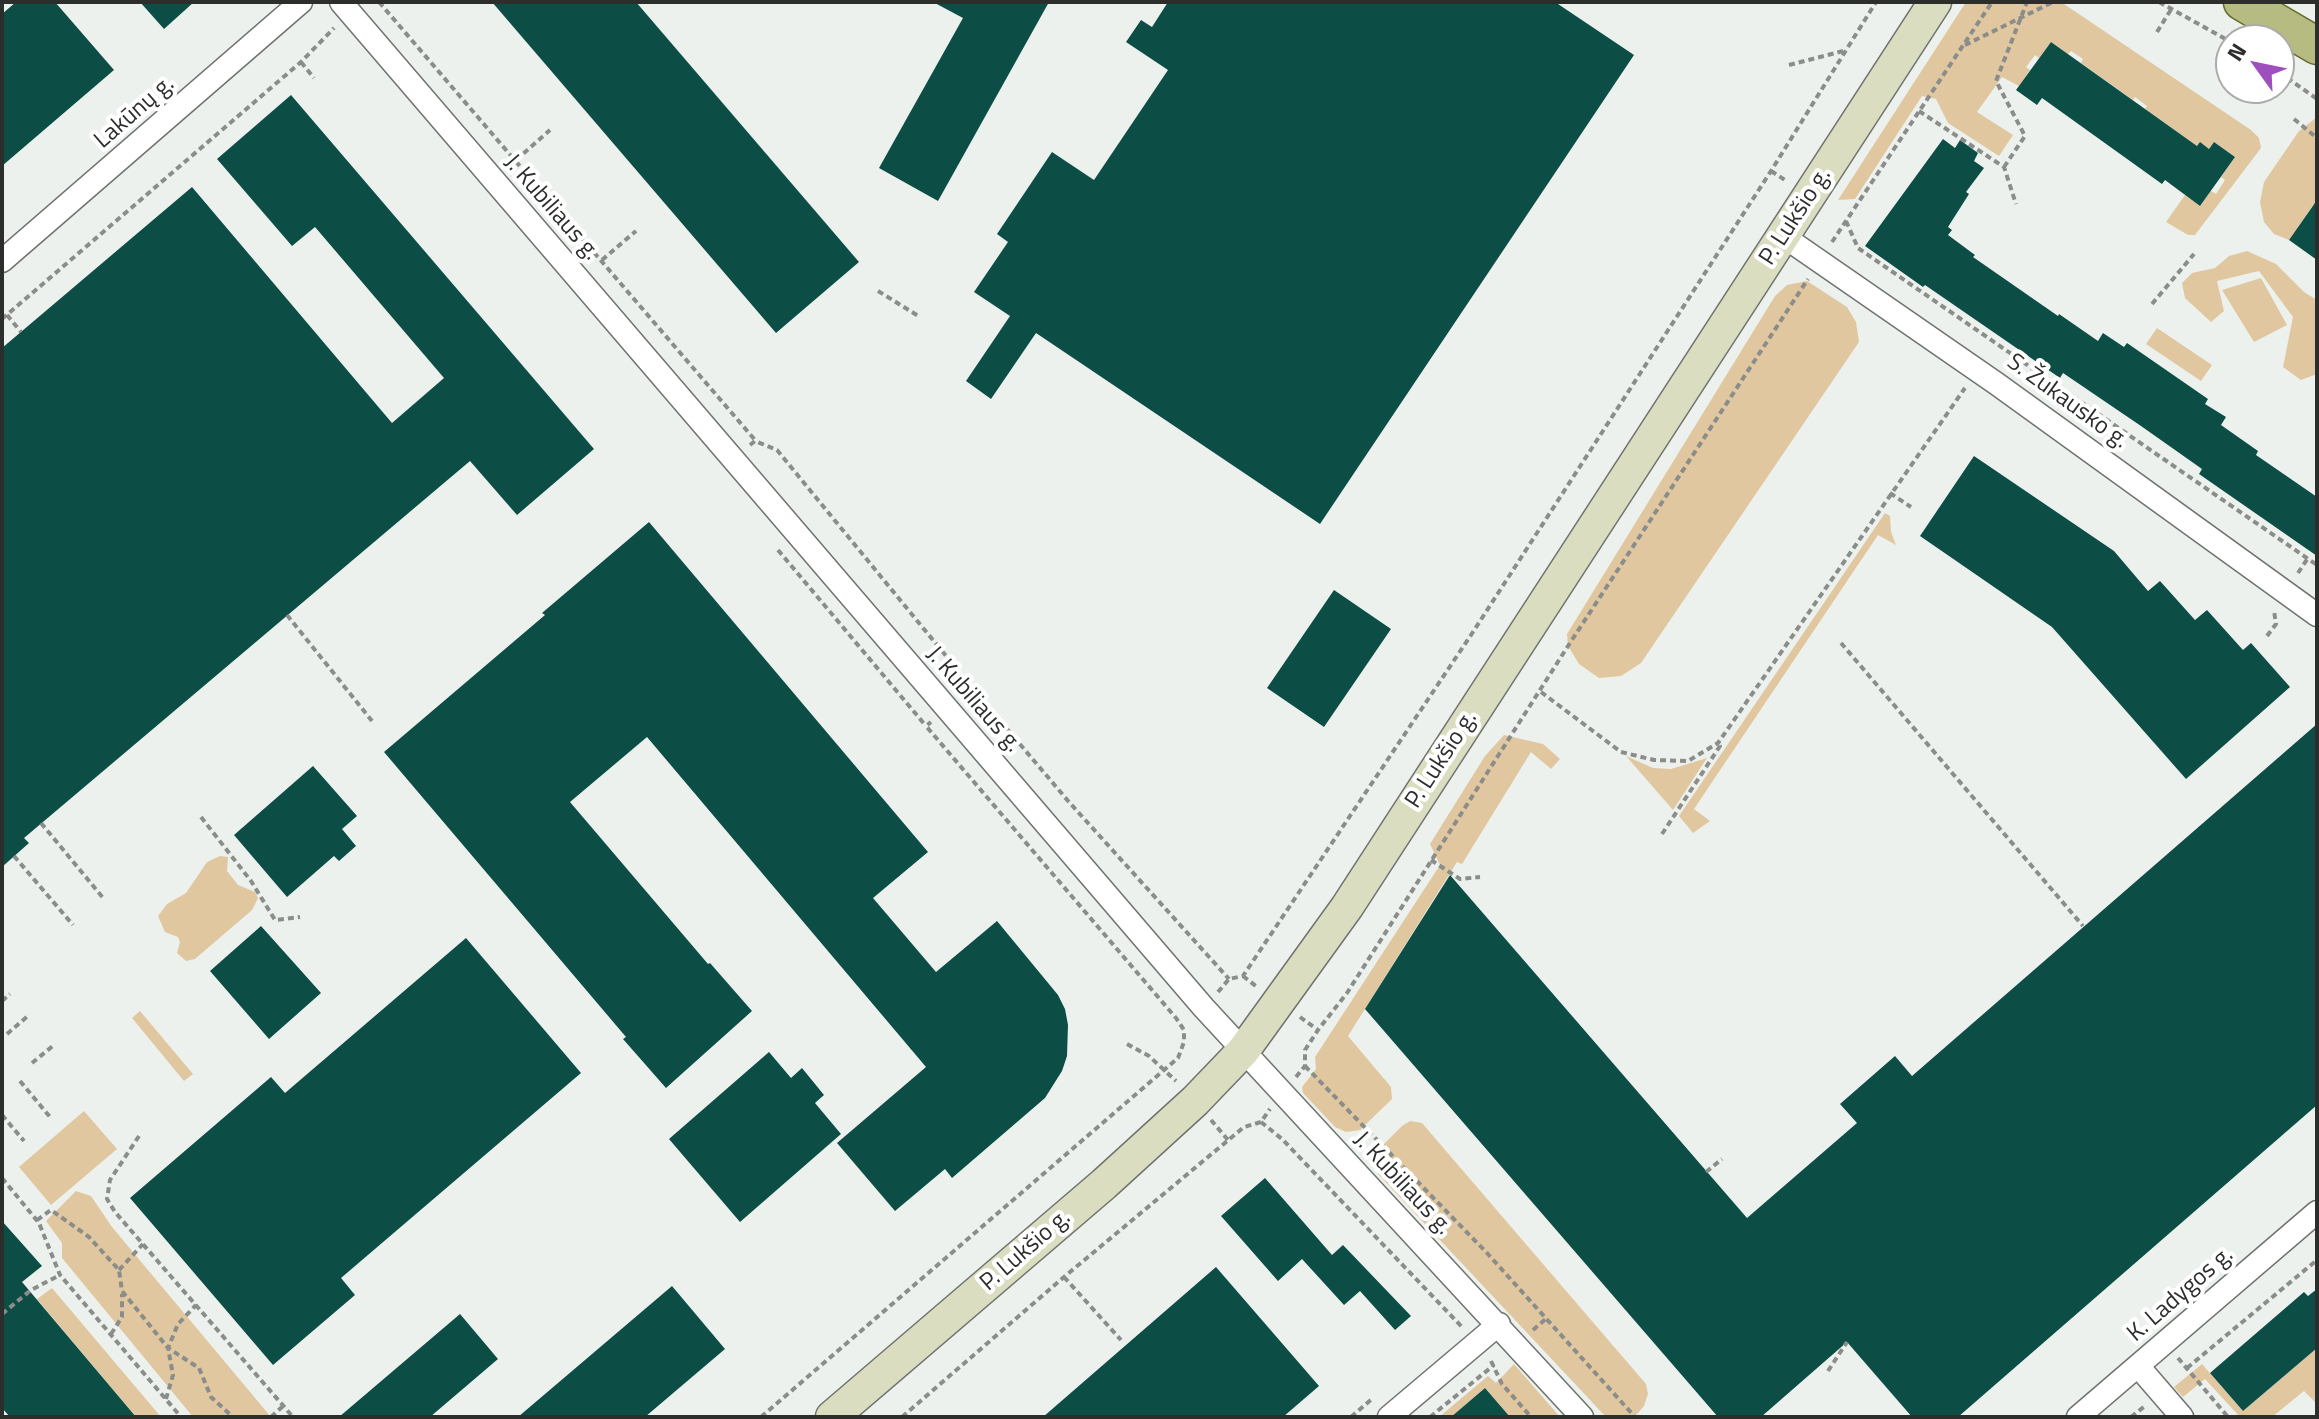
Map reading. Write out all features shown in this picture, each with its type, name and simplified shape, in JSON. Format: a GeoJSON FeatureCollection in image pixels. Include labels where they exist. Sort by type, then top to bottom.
{"type":"FeatureCollection","features":[{"type":"Feature","properties":{"kind":"main road"},"geometry":{"type":"LineString","coordinates":[[2242,2],[2317,46]]}},
{"type":"Feature","properties":{"kind":"main road"},"geometry":{"type":"LineString","coordinates":[[2261,2],[2317,46]]}},
{"type":"Feature","properties":{"kind":"street","name":"Lakūnų g."},"geometry":{"type":"LineString","coordinates":[[2,261],[301,2]]}},
{"type":"Feature","properties":{"kind":"street","name":"P. Lukšio g."},"geometry":{"type":"LineString","coordinates":[[832,1417],[1104,1184],[1195,1101],[1243,1051],[1347,907],[1935,2]]}},
{"type":"Feature","properties":{"kind":"street","name":"J. Kubiliaus g."},"geometry":{"type":"LineString","coordinates":[[344,5],[1066,849],[1243,1051],[1582,1417]]}},
{"type":"Feature","properties":{"kind":"street","name":"S. Žukausko g."},"geometry":{"type":"LineString","coordinates":[[1783,236],[1978,370],[2317,615]]}},
{"type":"Feature","properties":{"kind":"street","name":"K. Ladygos g."},"geometry":{"type":"LineString","coordinates":[[2078,1417],[2317,1212]]}},
{"type":"Feature","properties":{"kind":"street"},"geometry":{"type":"LineString","coordinates":[[1389,1417],[1499,1324]]}},
{"type":"Feature","properties":{"kind":"street"},"geometry":{"type":"LineString","coordinates":[[2138,1366],[2182,1417]]}},
{"type":"Feature","properties":{"kind":"path"},"geometry":{"type":"LineString","coordinates":[[379,2],[755,441]]}},
{"type":"Feature","properties":{"kind":"path"},"geometry":{"type":"LineString","coordinates":[[1069,802],[1229,979],[1243,976],[1480,622],[1876,2]]}},
{"type":"Feature","properties":{"kind":"path"},"geometry":{"type":"LineString","coordinates":[[1820,260],[1992,2]]}},
{"type":"Feature","properties":{"kind":"path"},"geometry":{"type":"LineString","coordinates":[[2004,167],[2025,136],[1996,81],[2027,2]]}},
{"type":"Feature","properties":{"kind":"path"},"geometry":{"type":"LineString","coordinates":[[1962,46],[2053,2]]}},
{"type":"Feature","properties":{"kind":"path"},"geometry":{"type":"LineString","coordinates":[[2159,2],[2215,33]]}},
{"type":"Feature","properties":{"kind":"path"},"geometry":{"type":"LineString","coordinates":[[21,332],[4,317],[301,62],[333,28],[344,5]]}},
{"type":"Feature","properties":{"kind":"path"},"geometry":{"type":"LineString","coordinates":[[2157,32],[2172,8]]}},
{"type":"Feature","properties":{"kind":"path"},"geometry":{"type":"LineString","coordinates":[[1789,65],[1845,51]]}},
{"type":"Feature","properties":{"kind":"path"},"geometry":{"type":"LineString","coordinates":[[301,62],[314,78]]}},
{"type":"Feature","properties":{"kind":"path"},"geometry":{"type":"LineString","coordinates":[[2295,83],[2317,99]]}},
{"type":"Feature","properties":{"kind":"path"},"geometry":{"type":"LineString","coordinates":[[1919,111],[2004,167],[2016,204]]}},
{"type":"Feature","properties":{"kind":"path"},"geometry":{"type":"LineString","coordinates":[[2294,119],[2317,138]]}},
{"type":"Feature","properties":{"kind":"path"},"geometry":{"type":"LineString","coordinates":[[516,160],[550,130]]}},
{"type":"Feature","properties":{"kind":"path"},"geometry":{"type":"LineString","coordinates":[[1846,221],[1858,248],[2317,565]]}},
{"type":"Feature","properties":{"kind":"path"},"geometry":{"type":"LineString","coordinates":[[602,260],[636,231]]}},
{"type":"Feature","properties":{"kind":"path"},"geometry":{"type":"LineString","coordinates":[[2152,304],[2194,254]]}},
{"type":"Feature","properties":{"kind":"path"},"geometry":{"type":"LineString","coordinates":[[902,1417],[1244,1127],[1261,1122],[1305,1066],[1305,1050],[1347,993],[1807,281]]}},
{"type":"Feature","properties":{"kind":"path"},"geometry":{"type":"LineString","coordinates":[[878,291],[920,317]]}},
{"type":"Feature","properties":{"kind":"path"},"geometry":{"type":"LineString","coordinates":[[1540,691],[1621,752],[1654,760],[1688,761],[1718,743],[1978,370]]}},
{"type":"Feature","properties":{"kind":"path"},"geometry":{"type":"LineString","coordinates":[[1890,493],[1911,507]]}},
{"type":"Feature","properties":{"kind":"path"},"geometry":{"type":"LineString","coordinates":[[287,615],[372,721]]}},
{"type":"Feature","properties":{"kind":"path"},"geometry":{"type":"LineString","coordinates":[[1841,643],[2083,926]]}},
{"type":"Feature","properties":{"kind":"path"},"geometry":{"type":"LineString","coordinates":[[1662,834],[1720,746],[1718,743]]}},
{"type":"Feature","properties":{"kind":"path"},"geometry":{"type":"LineString","coordinates":[[201,817],[251,881],[275,920],[300,917]]}},
{"type":"Feature","properties":{"kind":"path"},"geometry":{"type":"LineString","coordinates":[[41,823],[104,899]]}},
{"type":"Feature","properties":{"kind":"path"},"geometry":{"type":"LineString","coordinates":[[761,1417],[1178,1058],[1184,1042],[1184,1030],[1176,1018],[1024,841]]}},
{"type":"Feature","properties":{"kind":"path"},"geometry":{"type":"LineString","coordinates":[[14,856],[73,925]]}},
{"type":"Feature","properties":{"kind":"path"},"geometry":{"type":"LineString","coordinates":[[1431,860],[1460,879],[1480,877]]}},
{"type":"Feature","properties":{"kind":"path"},"geometry":{"type":"LineString","coordinates":[[2,1001],[10,994]]}},
{"type":"Feature","properties":{"kind":"path"},"geometry":{"type":"LineString","coordinates":[[7,1034],[29,1015]]}},
{"type":"Feature","properties":{"kind":"path"},"geometry":{"type":"LineString","coordinates":[[32,1063],[54,1045]]}},
{"type":"Feature","properties":{"kind":"path"},"geometry":{"type":"LineString","coordinates":[[1305,1066],[1487,1253],[1635,1417]]}},
{"type":"Feature","properties":{"kind":"path"},"geometry":{"type":"LineString","coordinates":[[20,1081],[50,1117]]}},
{"type":"Feature","properties":{"kind":"path"},"geometry":{"type":"LineString","coordinates":[[2,1115],[24,1141]]}},
{"type":"Feature","properties":{"kind":"path"},"geometry":{"type":"LineString","coordinates":[[1261,1122],[1282,1139],[1461,1326]]}},
{"type":"Feature","properties":{"kind":"path"},"geometry":{"type":"LineString","coordinates":[[139,1136],[110,1180],[107,1199],[293,1417]]}},
{"type":"Feature","properties":{"kind":"path"},"geometry":{"type":"LineString","coordinates":[[1706,1172],[1722,1159]]}},
{"type":"Feature","properties":{"kind":"path"},"geometry":{"type":"LineString","coordinates":[[2,1178],[37,1220],[60,1275],[181,1417]]}},
{"type":"Feature","properties":{"kind":"path"},"geometry":{"type":"LineString","coordinates":[[37,1220],[51,1210],[89,1237],[119,1270],[122,1317],[111,1334]]}},
{"type":"Feature","properties":{"kind":"path"},"geometry":{"type":"LineString","coordinates":[[119,1270],[143,1244]]}},
{"type":"Feature","properties":{"kind":"path"},"geometry":{"type":"LineString","coordinates":[[2187,1368],[2317,1260]]}},
{"type":"Feature","properties":{"kind":"path"},"geometry":{"type":"LineString","coordinates":[[2,1314],[31,1290],[60,1275]]}},
{"type":"Feature","properties":{"kind":"path"},"geometry":{"type":"LineString","coordinates":[[1064,1277],[1121,1340]]}},
{"type":"Feature","properties":{"kind":"path"},"geometry":{"type":"LineString","coordinates":[[122,1291],[168,1348],[199,1368],[211,1397],[233,1417]]}},
{"type":"Feature","properties":{"kind":"path"},"geometry":{"type":"LineString","coordinates":[[166,1399],[173,1375],[168,1348],[178,1324],[196,1305]]}},
{"type":"Feature","properties":{"kind":"path"},"geometry":{"type":"LineString","coordinates":[[1430,1417],[1494,1365],[1506,1366],[1531,1332],[1547,1318]]}},
{"type":"Feature","properties":{"kind":"path"},"geometry":{"type":"LineString","coordinates":[[1828,1371],[1847,1342]]}},
{"type":"Feature","properties":{"kind":"path"},"geometry":{"type":"LineString","coordinates":[[2165,1343],[2228,1417]]}},
{"type":"Feature","properties":{"kind":"path"},"geometry":{"type":"LineString","coordinates":[[1494,1365],[1502,1384],[1531,1417]]}},
{"type":"Feature","properties":{"kind":"path"},"geometry":{"type":"LineString","coordinates":[[2131,1417],[2151,1400]]}},
{"type":"Feature","properties":{"kind":"path"},"geometry":{"type":"LineString","coordinates":[[220,1406],[221,1417]]}},
{"type":"Feature","properties":{"kind":"path"},"geometry":{"type":"LineString","coordinates":[[271,1417],[283,1406]]}},
{"type":"Feature","properties":{"kind":"shaded area"},"geometry":{"type":"Polygon","coordinates":[[[1966,2],[2061,2],[2251,130],[2259,138],[2261,148],[2195,235],[2188,235],[2166,222],[2185,195],[2200,206],[2211,191],[2216,194],[2225,180],[2221,177],[2235,157],[2214,142],[2209,149],[2200,143],[2197,146],[2145,109],[2147,106],[2135,97],[2133,100],[2081,63],[2083,59],[2071,51],[2068,54],[2051,42],[2039,58],[2035,55],[2026,67],[2030,70],[2019,86],[2002,77],[1977,112],[2013,135],[1999,156],[1948,123],[1936,99],[1922,96],[1855,199],[1838,200],[1966,2]]]}},
{"type":"Feature","properties":{"kind":"shaded area"},"geometry":{"type":"Polygon","coordinates":[[[2317,117],[2317,207],[2313,205],[2289,240],[2274,234],[2264,222],[2260,202],[2264,182],[2299,131],[2317,117]]]}},
{"type":"Feature","properties":{"kind":"shaded area"},"geometry":{"type":"Polygon","coordinates":[[[2247,251],[2276,264],[2304,292],[2317,300],[2317,374],[2301,380],[2283,367],[2293,317],[2259,271],[2217,281],[2224,311],[2211,322],[2185,298],[2182,283],[2192,273],[2215,268],[2229,256],[2247,251]]]}},
{"type":"Feature","properties":{"kind":"shaded area"},"geometry":{"type":"Polygon","coordinates":[[[2261,278],[2287,325],[2254,342],[2222,290],[2261,278]]]}},
{"type":"Feature","properties":{"kind":"shaded area"},"geometry":{"type":"Polygon","coordinates":[[[1807,281],[1847,307],[1856,322],[1859,342],[1641,663],[1621,676],[1599,678],[1579,664],[1568,646],[1567,634],[1775,296],[1787,285],[1807,281]]]}},
{"type":"Feature","properties":{"kind":"shaded area"},"geometry":{"type":"Polygon","coordinates":[[[2157,328],[2212,365],[2201,381],[2146,344],[2157,328]]]}},
{"type":"Feature","properties":{"kind":"shaded area"},"geometry":{"type":"Polygon","coordinates":[[[1885,513],[1890,516],[1896,545],[1878,535],[1694,809],[1710,821],[1693,833],[1679,816],[1885,513]]]}},
{"type":"Feature","properties":{"kind":"shaded area"},"geometry":{"type":"Polygon","coordinates":[[[1504,735],[1543,744],[1560,759],[1551,769],[1531,752],[1462,864],[1457,862],[1348,1036],[1391,1087],[1392,1099],[1360,1130],[1346,1132],[1335,1127],[1303,1093],[1302,1087],[1316,1069],[1315,1057],[1440,865],[1430,844],[1485,756],[1504,735]]]}},
{"type":"Feature","properties":{"kind":"shaded area"},"geometry":{"type":"Polygon","coordinates":[[[1626,756],[1653,768],[1671,769],[1707,758],[1673,810],[1626,756]]]}},
{"type":"Feature","properties":{"kind":"shaded area"},"geometry":{"type":"Polygon","coordinates":[[[220,856],[228,857],[227,871],[238,885],[255,892],[258,898],[252,910],[195,959],[186,961],[177,953],[178,937],[165,932],[158,916],[167,904],[186,893],[207,862],[220,856]]]}},
{"type":"Feature","properties":{"kind":"shaded area"},"geometry":{"type":"Polygon","coordinates":[[[140,1011],[193,1074],[184,1081],[132,1018],[140,1011]]]}},
{"type":"Feature","properties":{"kind":"shaded area"},"geometry":{"type":"Polygon","coordinates":[[[84,1111],[117,1149],[51,1205],[19,1167],[84,1111]]]}},
{"type":"Feature","properties":{"kind":"shaded area"},"geometry":{"type":"Polygon","coordinates":[[[1410,1121],[1422,1123],[1646,1384],[1648,1394],[1644,1406],[1633,1417],[1606,1417],[1378,1174],[1379,1149],[1410,1121]]]}},
{"type":"Feature","properties":{"kind":"shaded area"},"geometry":{"type":"Polygon","coordinates":[[[76,1191],[91,1196],[112,1227],[271,1417],[193,1417],[62,1258],[62,1243],[46,1221],[76,1191]]]}},
{"type":"Feature","properties":{"kind":"shaded area"},"geometry":{"type":"Polygon","coordinates":[[[52,1288],[161,1417],[136,1417],[37,1299],[52,1288]]]}},
{"type":"Feature","properties":{"kind":"shaded area"},"geometry":{"type":"Polygon","coordinates":[[[2317,1348],[2317,1404],[2304,1391],[2272,1417],[2240,1417],[2205,1379],[2183,1397],[2174,1387],[2202,1364],[2243,1411],[2317,1348]]]}},
{"type":"Feature","properties":{"kind":"shaded area"},"geometry":{"type":"Polygon","coordinates":[[[1514,1364],[1560,1417],[1510,1417],[1485,1388],[1451,1417],[1439,1417],[1488,1376],[1496,1383],[1514,1364]]]}},
{"type":"Feature","properties":{"kind":"building"},"geometry":{"type":"Polygon","coordinates":[[[16,2],[55,2],[114,70],[2,166],[2,14],[16,2]]]}},
{"type":"Feature","properties":{"kind":"building"},"geometry":{"type":"Polygon","coordinates":[[[140,2],[194,2],[164,29],[140,2]]]}},
{"type":"Feature","properties":{"kind":"building"},"geometry":{"type":"Polygon","coordinates":[[[492,2],[636,2],[859,262],[776,333],[492,2]]]}},
{"type":"Feature","properties":{"kind":"building"},"geometry":{"type":"Polygon","coordinates":[[[933,2],[1049,2],[938,201],[879,168],[963,18],[933,2]]]}},
{"type":"Feature","properties":{"kind":"building"},"geometry":{"type":"Polygon","coordinates":[[[1168,2],[1555,2],[1634,55],[1320,524],[1036,333],[991,399],[966,381],[1010,316],[974,292],[1008,242],[997,234],[1052,152],[1094,180],[1168,70],[1126,42],[1141,20],[1152,27],[1168,2]]]}},
{"type":"Feature","properties":{"kind":"building"},"geometry":{"type":"Polygon","coordinates":[[[2051,42],[2197,146],[2200,142],[2209,149],[2214,142],[2235,157],[2200,206],[2165,180],[2162,184],[2042,98],[2037,105],[2016,90],[2051,42]]]}},
{"type":"Feature","properties":{"kind":"building"},"geometry":{"type":"Polygon","coordinates":[[[291,95],[594,449],[517,515],[470,461],[24,838],[29,843],[2,867],[2,348],[192,187],[392,423],[444,378],[315,227],[292,246],[217,159],[291,95]]]}},
{"type":"Feature","properties":{"kind":"building"},"geometry":{"type":"Polygon","coordinates":[[[1943,139],[1955,148],[1960,140],[1978,153],[1974,161],[1984,168],[1966,192],[1969,194],[1948,227],[1952,230],[1948,235],[1975,255],[1973,257],[2058,316],[2098,341],[2103,333],[2124,347],[2127,343],[2208,399],[2205,404],[2226,417],[2221,425],[2258,451],[2256,455],[2317,497],[2317,556],[2199,474],[2202,469],[2141,426],[2063,373],[2060,378],[1865,246],[1943,139]]]}},
{"type":"Feature","properties":{"kind":"building"},"geometry":{"type":"Polygon","coordinates":[[[2317,200],[2317,260],[2289,240],[2317,200]]]}},
{"type":"Feature","properties":{"kind":"building"},"geometry":{"type":"Polygon","coordinates":[[[1974,456],[2114,551],[2148,591],[2160,581],[2195,620],[2207,610],[2243,650],[2251,643],[2290,687],[2186,779],[2052,627],[1920,536],[1974,456]]]}},
{"type":"Feature","properties":{"kind":"building"},"geometry":{"type":"Polygon","coordinates":[[[649,522],[928,852],[873,898],[936,972],[997,921],[1058,995],[1065,1009],[1067,1056],[1062,1071],[1045,1098],[952,1178],[945,1169],[895,1211],[837,1143],[926,1067],[647,737],[570,802],[752,1011],[666,1088],[384,752],[649,522]]]}},
{"type":"Feature","properties":{"kind":"building"},"geometry":{"type":"Polygon","coordinates":[[[1334,590],[1391,629],[1324,727],[1267,688],[1334,590]]]}},
{"type":"Feature","properties":{"kind":"building"},"geometry":{"type":"Polygon","coordinates":[[[2317,724],[2317,1105],[1958,1417],[1912,1417],[1847,1342],[1761,1417],[1718,1417],[1365,1009],[1450,875],[1747,1218],[1857,1123],[1840,1104],[1895,1056],[1912,1076],[2317,724]]]}},
{"type":"Feature","properties":{"kind":"building"},"geometry":{"type":"Polygon","coordinates":[[[313,766],[357,816],[342,829],[356,846],[339,861],[334,856],[287,897],[234,835],[313,766]]]}},
{"type":"Feature","properties":{"kind":"building"},"geometry":{"type":"Polygon","coordinates":[[[261,926],[321,993],[269,1039],[210,971],[261,926]]]}},
{"type":"Feature","properties":{"kind":"building"},"geometry":{"type":"Polygon","coordinates":[[[466,938],[581,1073],[341,1278],[355,1295],[273,1365],[130,1198],[271,1077],[285,1093],[466,938]]]}},
{"type":"Feature","properties":{"kind":"building"},"geometry":{"type":"Polygon","coordinates":[[[769,1052],[791,1078],[802,1068],[824,1095],[815,1103],[841,1134],[740,1222],[669,1139],[769,1052]]]}},
{"type":"Feature","properties":{"kind":"building"},"geometry":{"type":"Polygon","coordinates":[[[1265,1178],[1332,1255],[1343,1245],[1411,1316],[1395,1330],[1360,1291],[1344,1305],[1302,1259],[1278,1281],[1221,1216],[1265,1178]]]}},
{"type":"Feature","properties":{"kind":"building"},"geometry":{"type":"Polygon","coordinates":[[[2,1221],[42,1266],[22,1282],[136,1417],[10,1417],[2,1408],[2,1221]]]}},
{"type":"Feature","properties":{"kind":"building"},"geometry":{"type":"Polygon","coordinates":[[[1216,1267],[1319,1386],[1283,1417],[1043,1417],[1216,1267]]]}},
{"type":"Feature","properties":{"kind":"building"},"geometry":{"type":"Polygon","coordinates":[[[672,1286],[725,1349],[645,1417],[518,1417],[672,1286]]]}},
{"type":"Feature","properties":{"kind":"building"},"geometry":{"type":"Polygon","coordinates":[[[2317,1289],[2317,1348],[2243,1411],[2210,1373],[2304,1292],[2308,1296],[2317,1289]]]}},
{"type":"Feature","properties":{"kind":"building"},"geometry":{"type":"Polygon","coordinates":[[[460,1314],[498,1359],[430,1417],[339,1417],[460,1314]]]}},
{"type":"Feature","properties":{"kind":"building"},"geometry":{"type":"Polygon","coordinates":[[[1485,1388],[1510,1417],[1451,1417],[1485,1388]]]}}]}
